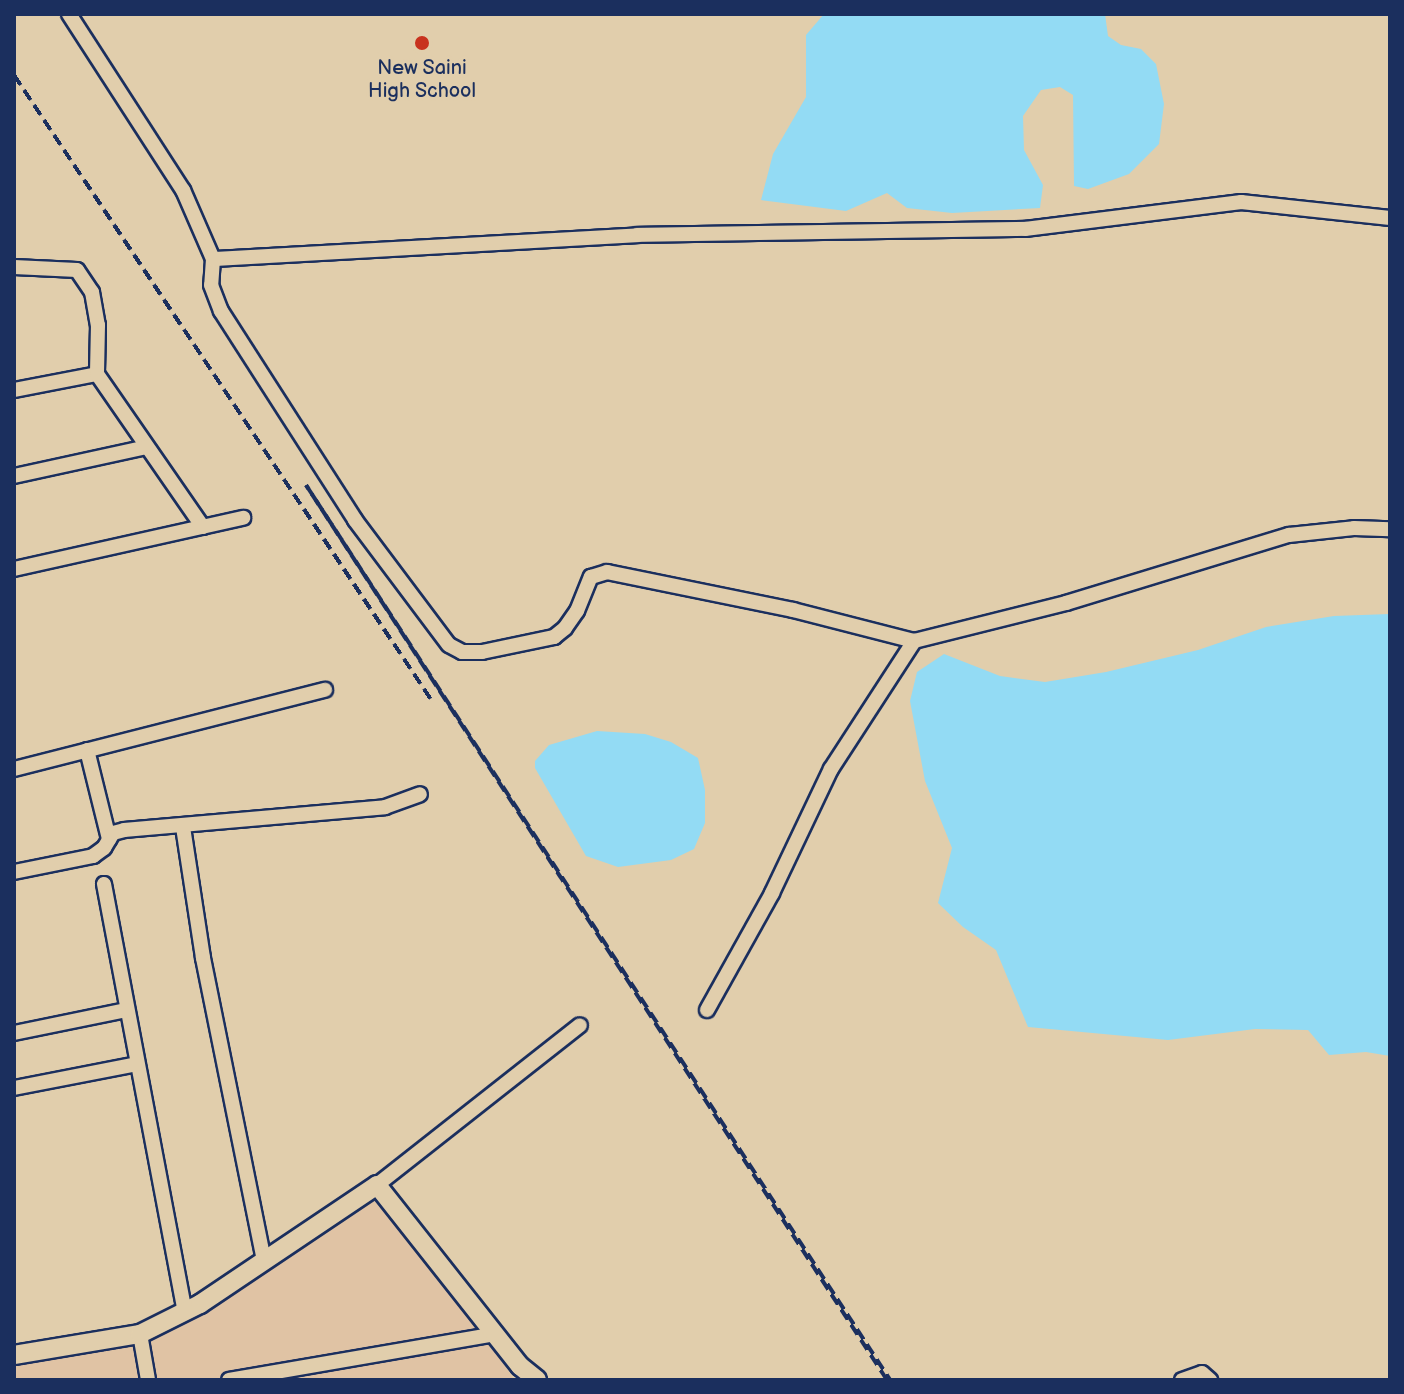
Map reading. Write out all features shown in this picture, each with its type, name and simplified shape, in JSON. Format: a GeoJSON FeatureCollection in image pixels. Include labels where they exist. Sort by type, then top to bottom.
{"type":"FeatureCollection","features":[{"type":"Feature","properties":{"kind":"street"},"geometry":{"type":"LineString","coordinates":[[69,14],[183,190],[213,259],[211,285],[221,311],[355,520],[449,645],[462,652],[482,652],[554,637],[577,611],[591,577],[607,572],[793,610],[914,641],[1066,603],[1289,535],[1354,528],[1390,529]]}},
{"type":"Feature","properties":{"kind":"street"},"geometry":{"type":"LineString","coordinates":[[213,259],[637,235],[1025,229],[1241,202],[1390,218]]}},
{"type":"Feature","properties":{"kind":"street"},"geometry":{"type":"LineString","coordinates":[[14,267],[60,267],[77,270],[83,276],[92,292],[98,325],[97,374],[203,527]]}},
{"type":"Feature","properties":{"kind":"street"},"geometry":{"type":"LineString","coordinates":[[14,390],[97,374]]}},
{"type":"Feature","properties":{"kind":"street"},"geometry":{"type":"LineString","coordinates":[[14,476],[147,447]]}},
{"type":"Feature","properties":{"kind":"street"},"geometry":{"type":"LineString","coordinates":[[14,569],[243,518]]}},
{"type":"Feature","properties":{"kind":"street"},"geometry":{"type":"LineString","coordinates":[[707,1010],[772,893],[831,769],[914,641]]}},
{"type":"Feature","properties":{"kind":"street"},"geometry":{"type":"LineString","coordinates":[[14,769],[325,690]]}},
{"type":"Feature","properties":{"kind":"street"},"geometry":{"type":"LineString","coordinates":[[87,750],[109,839]]}},
{"type":"Feature","properties":{"kind":"street"},"geometry":{"type":"LineString","coordinates":[[14,872],[81,860],[104,848],[113,833],[124,830],[385,807],[420,794]]}},
{"type":"Feature","properties":{"kind":"street"},"geometry":{"type":"LineString","coordinates":[[183,827],[203,958],[264,1261]]}},
{"type":"Feature","properties":{"kind":"street"},"geometry":{"type":"LineString","coordinates":[[104,884],[185,1311]]}},
{"type":"Feature","properties":{"kind":"street"},"geometry":{"type":"LineString","coordinates":[[14,1033],[126,1010]]}},
{"type":"Feature","properties":{"kind":"street"},"geometry":{"type":"LineString","coordinates":[[14,1355],[140,1334],[185,1311],[377,1185],[580,1025]]}},
{"type":"Feature","properties":{"kind":"street"},"geometry":{"type":"LineString","coordinates":[[14,1088],[137,1064]]}},
{"type":"Feature","properties":{"kind":"street"},"geometry":{"type":"LineString","coordinates":[[377,1185],[523,1373],[537,1380]]}},
{"type":"Feature","properties":{"kind":"street"},"geometry":{"type":"LineString","coordinates":[[140,1334],[148,1380]]}},
{"type":"Feature","properties":{"kind":"street"},"geometry":{"type":"LineString","coordinates":[[229,1380],[495,1334]]}},
{"type":"Feature","properties":{"kind":"street"},"geometry":{"type":"LineString","coordinates":[[1182,1380],[1195,1373],[1202,1373],[1210,1380]]}},
{"type":"Feature","properties":{"kind":"shaded area"},"geometry":{"type":"Polygon","coordinates":[[[377,1199],[486,1336],[514,1380],[14,1380],[14,1366],[111,1349],[158,1335],[377,1199]]]}},
{"type":"Feature","properties":{"kind":"water"},"geometry":{"type":"Polygon","coordinates":[[[824,14],[1105,14],[1108,36],[1121,45],[1141,49],[1156,64],[1164,104],[1159,144],[1129,174],[1088,189],[1074,186],[1073,95],[1060,87],[1041,90],[1023,116],[1024,150],[1043,185],[1040,208],[952,213],[907,208],[887,193],[846,211],[761,200],[773,154],[806,97],[806,35],[824,14]]]}},
{"type":"Feature","properties":{"kind":"water"},"geometry":{"type":"Polygon","coordinates":[[[1390,614],[1390,1056],[1366,1052],[1329,1055],[1308,1030],[1255,1029],[1168,1040],[1028,1027],[996,950],[963,927],[938,903],[952,848],[925,781],[910,701],[917,672],[944,654],[1000,676],[1045,682],[1106,672],[1198,650],[1266,627],[1334,616],[1390,614]]]}},
{"type":"Feature","properties":{"kind":"water"},"geometry":{"type":"Polygon","coordinates":[[[597,731],[645,734],[671,742],[698,758],[705,790],[705,823],[694,849],[671,860],[618,867],[586,856],[535,768],[535,761],[549,745],[597,731]]]}},
{"type":"Feature","properties":{"kind":"railway"},"geometry":{"type":"LineString","coordinates":[[14,75],[434,704]]}},
{"type":"Feature","properties":{"kind":"railway"},"geometry":{"type":"LineString","coordinates":[[887,1380],[306,485],[890,1380]]}},
{"type":"Feature","properties":{"kind":"place","name":"New Saini High School"},"geometry":{"type":"Point","coordinates":[422,43]}}]}
